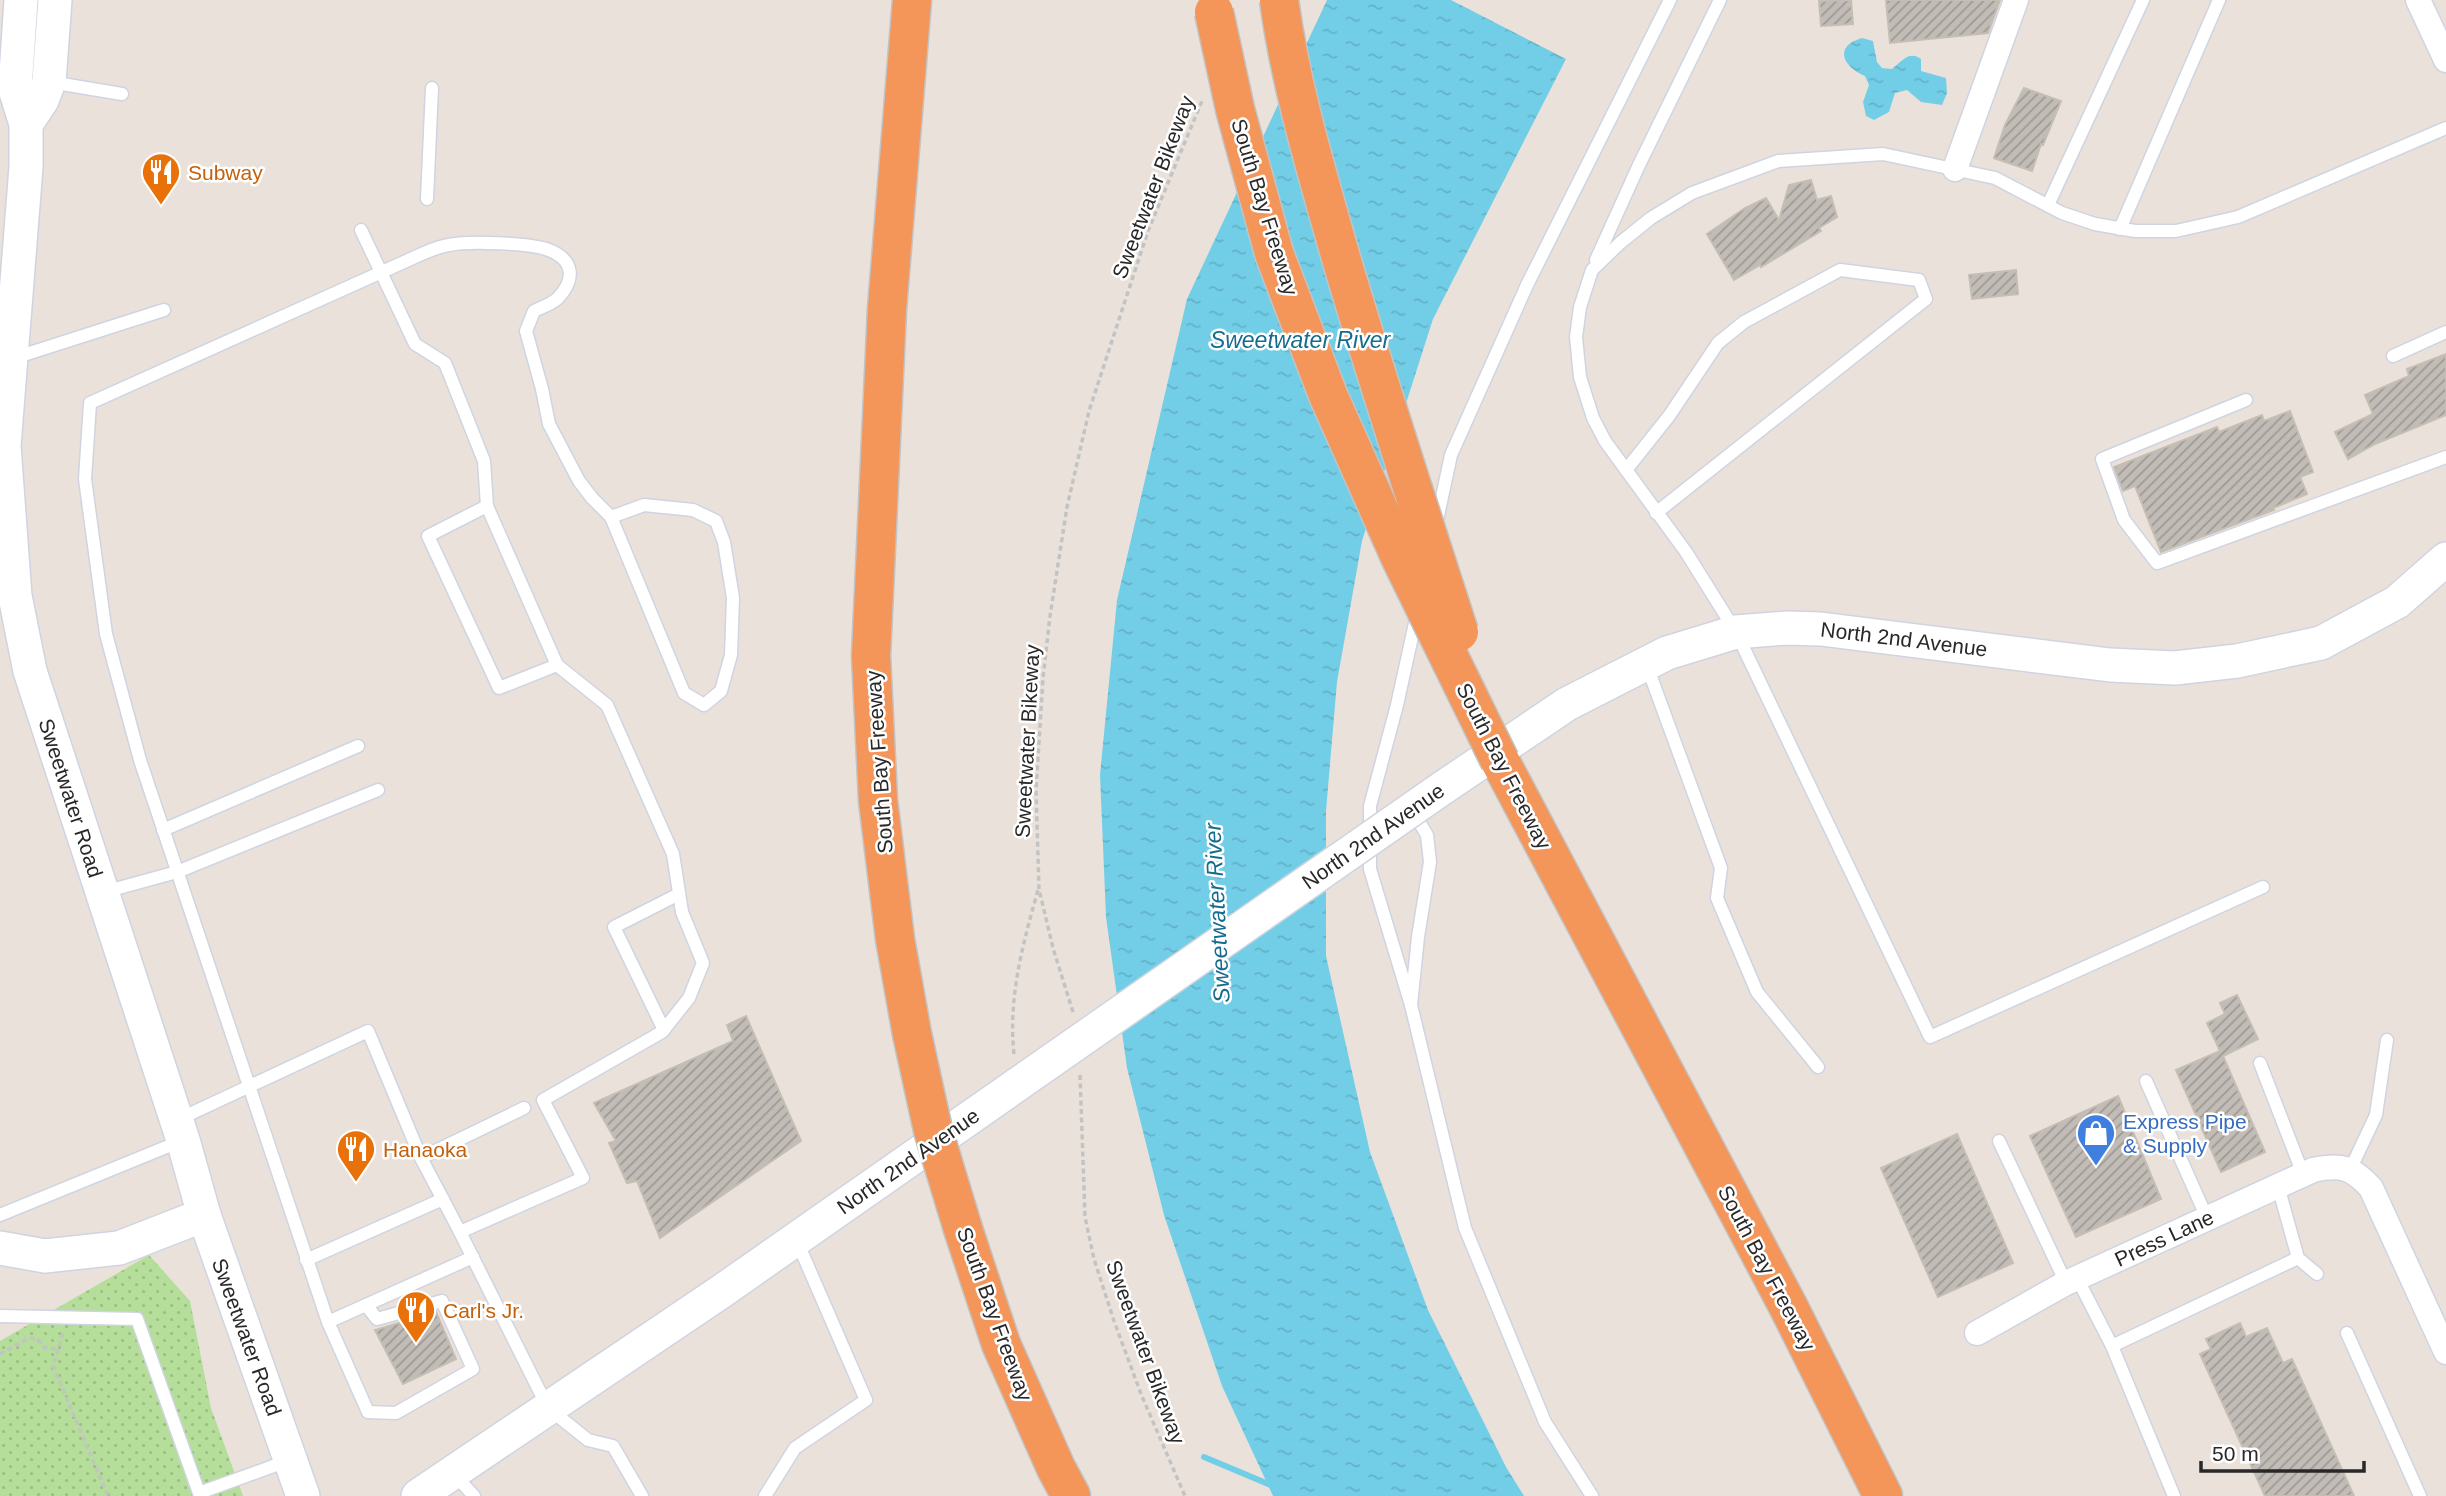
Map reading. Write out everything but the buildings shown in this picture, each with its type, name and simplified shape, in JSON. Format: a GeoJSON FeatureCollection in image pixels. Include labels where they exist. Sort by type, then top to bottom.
{"type":"FeatureCollection","features":[{"type":"Feature","properties":{"kind":"highway","name":"South Bay Freeway"},"geometry":{"type":"LineString","coordinates":[[912,0],[887,309],[871,656],[878,800],[895,939],[933,1129],[1001,1344],[1071,1496]]}},
{"type":"Feature","properties":{"kind":"highway"},"geometry":{"type":"LineString","coordinates":[[1279,0],[1284,35],[1315,167],[1368,348],[1500,761]]}},
{"type":"Feature","properties":{"kind":"highway","name":"South Bay Freeway"},"geometry":{"type":"LineString","coordinates":[[1212,6],[1235,109],[1274,253],[1318,369],[1401,559],[1500,761],[1782,1294],[1883,1496]]}},
{"type":"Feature","properties":{"kind":"street","name":"Sweetwater Road"},"geometry":{"type":"LineString","coordinates":[[21,0],[15,89],[26,124],[26,167],[5,359],[4,446],[15,596],[30,671],[180,1130],[204,1215],[303,1496]]}},
{"type":"Feature","properties":{"kind":"street"},"geometry":{"type":"LineString","coordinates":[[26,124],[42,100],[49,82],[55,0]]}},
{"type":"Feature","properties":{"kind":"street"},"geometry":{"type":"LineString","coordinates":[[1955,169],[2016,0]]}},
{"type":"Feature","properties":{"kind":"street"},"geometry":{"type":"LineString","coordinates":[[2418,0],[2446,60]]}},
{"type":"Feature","properties":{"kind":"street","name":"North 2nd Avenue"},"geometry":{"type":"LineString","coordinates":[[418,1496],[463,1485],[548,1408],[796,1239],[1441,789],[1567,704],[1646,662],[1692,644],[1736,632],[1787,628],[1821,628],[2110,665],[2175,667],[2237,661],[2321,643],[2398,601],[2446,559]]}},
{"type":"Feature","properties":{"kind":"street","name":"Press Lane"},"geometry":{"type":"LineString","coordinates":[[1977,1333],[2072,1280],[2303,1174],[2332,1166],[2354,1172]]}},
{"type":"Feature","properties":{"kind":"street"},"geometry":{"type":"LineString","coordinates":[[2354,1172],[2371,1188],[2446,1352]]}},
{"type":"Feature","properties":{"kind":"street"},"geometry":{"type":"LineString","coordinates":[[0,1248],[45,1256],[119,1248],[204,1215]]}},
{"type":"Feature","properties":{"kind":"lane"},"geometry":{"type":"LineString","coordinates":[[1592,1496],[1545,1422],[1465,1228],[1411,1004],[1370,869],[1370,806],[1397,705],[1451,455],[1527,285],[1670,0]]}},
{"type":"Feature","properties":{"kind":"lane"},"geometry":{"type":"LineString","coordinates":[[1720,0],[1639,165],[1592,270],[1580,307],[1576,337],[1580,377],[1593,418],[1626,470],[1686,552],[1736,632],[1930,1037],[2263,887]]}},
{"type":"Feature","properties":{"kind":"lane"},"geometry":{"type":"LineString","coordinates":[[2048,205],[2143,0]]}},
{"type":"Feature","properties":{"kind":"lane"},"geometry":{"type":"LineString","coordinates":[[2120,229],[2219,0]]}},
{"type":"Feature","properties":{"kind":"lane"},"geometry":{"type":"LineString","coordinates":[[49,82],[122,94]]}},
{"type":"Feature","properties":{"kind":"lane"},"geometry":{"type":"LineString","coordinates":[[427,199],[432,88]]}},
{"type":"Feature","properties":{"kind":"lane"},"geometry":{"type":"LineString","coordinates":[[1592,270],[1619,243],[1651,218],[1692,193],[1778,160],[1883,154],[1995,178],[2048,205],[2095,224],[2120,229],[2176,231],[2223,222],[2446,128]]}},
{"type":"Feature","properties":{"kind":"lane"},"geometry":{"type":"LineString","coordinates":[[361,230],[415,344],[445,363],[484,461],[487,506],[557,665],[607,705],[673,854],[682,912],[703,963],[689,998],[664,1030],[543,1100],[583,1178],[460,1232]]}},
{"type":"Feature","properties":{"kind":"lane"},"geometry":{"type":"LineString","coordinates":[[366,1305],[377,1319],[442,1301],[473,1370],[396,1413],[368,1412],[328,1322],[140,760],[106,634],[85,479],[90,403],[449,245],[546,249],[564,259],[570,271],[570,281],[557,300],[534,311],[526,331],[549,424],[579,481],[611,517],[684,693],[704,705],[722,691],[731,654],[733,597],[724,542],[716,521],[693,510],[644,505],[611,517]]}},
{"type":"Feature","properties":{"kind":"lane"},"geometry":{"type":"LineString","coordinates":[[1626,470],[1670,416],[1718,343],[1744,322],[1840,270],[1919,280],[1926,299],[1656,513]]}},
{"type":"Feature","properties":{"kind":"lane"},"geometry":{"type":"LineString","coordinates":[[5,359],[164,310]]}},
{"type":"Feature","properties":{"kind":"lane"},"geometry":{"type":"LineString","coordinates":[[2393,356],[2446,332]]}},
{"type":"Feature","properties":{"kind":"lane"},"geometry":{"type":"LineString","coordinates":[[2246,400],[2102,459],[2124,520],[2157,563],[2446,457]]}},
{"type":"Feature","properties":{"kind":"lane"},"geometry":{"type":"LineString","coordinates":[[487,506],[428,536],[499,688],[557,665]]}},
{"type":"Feature","properties":{"kind":"lane"},"geometry":{"type":"LineString","coordinates":[[1646,662],[1721,868],[1717,898],[1757,992],[1818,1067]]}},
{"type":"Feature","properties":{"kind":"lane"},"geometry":{"type":"LineString","coordinates":[[163,830],[358,746]]}},
{"type":"Feature","properties":{"kind":"lane"},"geometry":{"type":"LineString","coordinates":[[102,893],[177,872],[378,790]]}},
{"type":"Feature","properties":{"kind":"lane"},"geometry":{"type":"LineString","coordinates":[[1411,810],[1427,835],[1430,862],[1411,1004]]}},
{"type":"Feature","properties":{"kind":"lane"},"geometry":{"type":"LineString","coordinates":[[664,1030],[614,927],[679,894]]}},
{"type":"Feature","properties":{"kind":"lane"},"geometry":{"type":"LineString","coordinates":[[0,1215],[180,1130],[248,1088],[368,1031],[421,1158],[548,1408],[587,1440],[613,1446],[642,1496]]}},
{"type":"Feature","properties":{"kind":"lane"},"geometry":{"type":"LineString","coordinates":[[2354,1172],[2376,1115],[2387,1040]]}},
{"type":"Feature","properties":{"kind":"lane"},"geometry":{"type":"LineString","coordinates":[[2260,1063],[2303,1174]]}},
{"type":"Feature","properties":{"kind":"lane"},"geometry":{"type":"LineString","coordinates":[[2146,1081],[2207,1218]]}},
{"type":"Feature","properties":{"kind":"lane"},"geometry":{"type":"LineString","coordinates":[[421,1158],[524,1108]]}},
{"type":"Feature","properties":{"kind":"lane"},"geometry":{"type":"LineString","coordinates":[[1998,1141],[2072,1280],[2112,1346],[2174,1496]]}},
{"type":"Feature","properties":{"kind":"lane"},"geometry":{"type":"LineString","coordinates":[[2278,1186],[2298,1258],[2317,1275]]}},
{"type":"Feature","properties":{"kind":"lane"},"geometry":{"type":"LineString","coordinates":[[306,1260],[443,1199]]}},
{"type":"Feature","properties":{"kind":"lane"},"geometry":{"type":"LineString","coordinates":[[765,1496],[795,1448],[866,1400],[796,1239]]}},
{"type":"Feature","properties":{"kind":"lane"},"geometry":{"type":"LineString","coordinates":[[328,1322],[473,1258]]}},
{"type":"Feature","properties":{"kind":"lane"},"geometry":{"type":"LineString","coordinates":[[2112,1346],[2298,1258]]}},
{"type":"Feature","properties":{"kind":"lane"},"geometry":{"type":"LineString","coordinates":[[0,1316],[137,1319],[199,1493],[288,1453]]}},
{"type":"Feature","properties":{"kind":"lane"},"geometry":{"type":"LineString","coordinates":[[2347,1333],[2420,1496]]}},
{"type":"Feature","properties":{"kind":"path","name":"Sweetwater Bikeway"},"geometry":{"type":"LineString","coordinates":[[1074,1016],[1038,889],[1036,790],[1043,678],[1059,553],[1089,411],[1148,231],[1203,99]]}},
{"type":"Feature","properties":{"kind":"path"},"geometry":{"type":"LineString","coordinates":[[1018,1084],[1012,1035],[1012,1007],[1015,979],[1038,889]]}},
{"type":"Feature","properties":{"kind":"path","name":"Sweetwater Bikeway"},"geometry":{"type":"LineString","coordinates":[[1080,1064],[1085,1217],[1094,1259],[1141,1394],[1185,1496]]}},
{"type":"Feature","properties":{"kind":"path"},"geometry":{"type":"LineString","coordinates":[[68,1317],[53,1366],[108,1496]]}},
{"type":"Feature","properties":{"kind":"path"},"geometry":{"type":"LineString","coordinates":[[0,1354],[29,1338],[38,1339],[44,1348],[58,1349]]}},
{"type":"Feature","properties":{"kind":"green space"},"geometry":{"type":"Polygon","coordinates":[[[149,1255],[190,1301],[211,1408],[243,1496],[0,1496],[0,1341],[149,1255]]]}},
{"type":"Feature","properties":{"kind":"water","name":"Sweetwater River"},"geometry":{"type":"Polygon","coordinates":[[[1327,0],[1451,0],[1566,59],[1433,319],[1362,541],[1337,682],[1326,811],[1326,956],[1370,1152],[1428,1310],[1506,1467],[1524,1496],[1273,1496],[1222,1386],[1164,1215],[1127,1068],[1106,917],[1100,775],[1117,600],[1187,299],[1327,0]]]}},
{"type":"Feature","properties":{"kind":"water"},"geometry":{"type":"Polygon","coordinates":[[[1862,38],[1873,41],[1877,62],[1882,68],[1892,69],[1909,56],[1913,56],[1921,59],[1921,71],[1946,78],[1947,93],[1942,105],[1921,102],[1907,90],[1895,93],[1889,112],[1874,120],[1866,116],[1863,102],[1869,85],[1865,76],[1851,67],[1844,57],[1847,46],[1862,38]]]}},
{"type":"Feature","properties":{"kind":"waterway"},"geometry":{"type":"LineString","coordinates":[[1204,1457],[1273,1486]]}},
{"type":"Feature","properties":{"kind":"place","name":"Subway"},"geometry":{"type":"Point","coordinates":[161,206]}},
{"type":"Feature","properties":{"kind":"place","name":"Express Pipe & Supply"},"geometry":{"type":"Point","coordinates":[2096,1167]}},
{"type":"Feature","properties":{"kind":"place","name":"Hanaoka"},"geometry":{"type":"Point","coordinates":[356,1183]}},
{"type":"Feature","properties":{"kind":"place","name":"Carl's Jr."},"geometry":{"type":"Point","coordinates":[416,1344]}}]}
